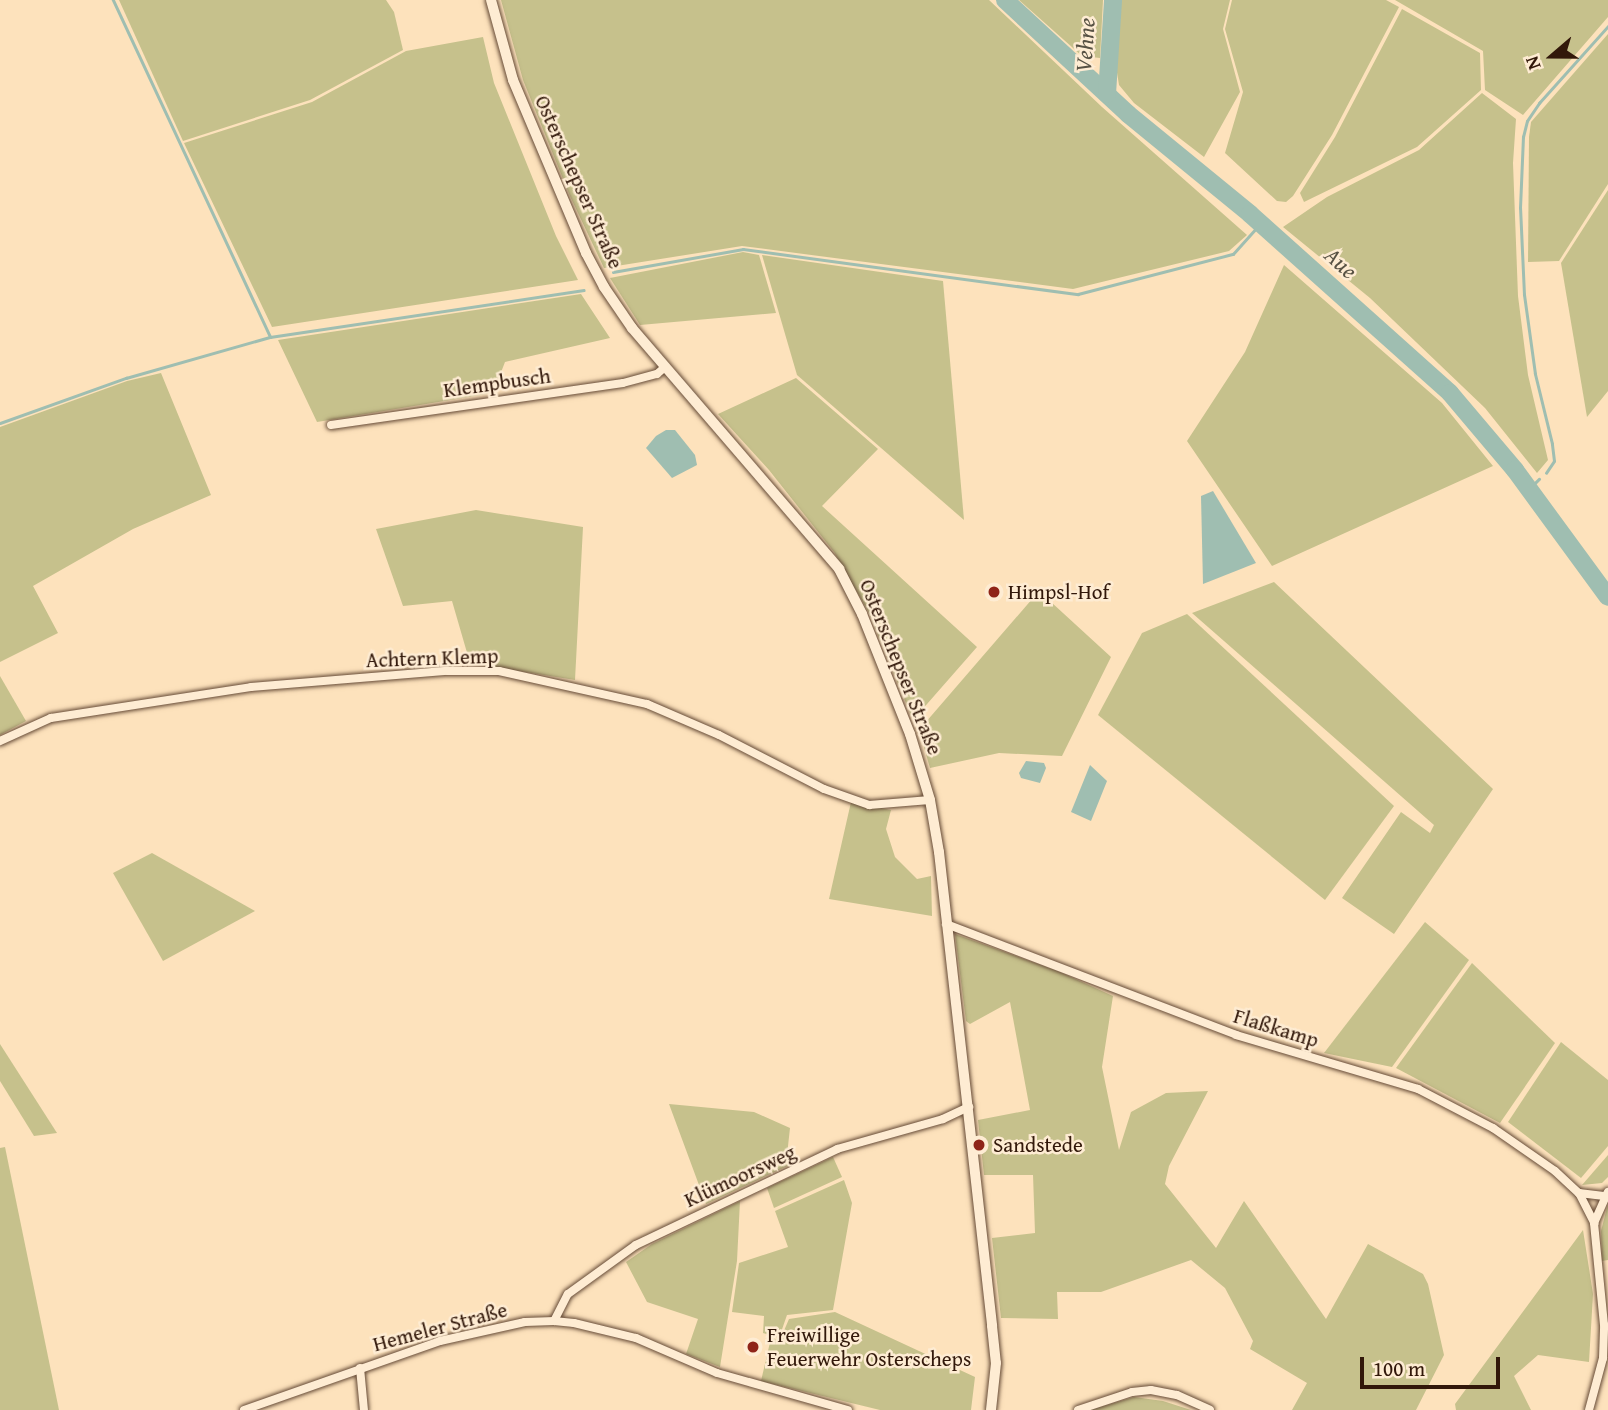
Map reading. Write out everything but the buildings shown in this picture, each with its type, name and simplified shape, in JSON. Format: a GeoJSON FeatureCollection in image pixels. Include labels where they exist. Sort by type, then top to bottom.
{"type":"FeatureCollection","features":[{"type":"Feature","properties":{"kind":"main road","name":"Osterschepser Straße"},"geometry":{"type":"LineString","coordinates":[[491,0],[513,80],[586,253],[632,328],[839,569],[862,614],[905,722],[930,800],[969,1107],[996,1363],[991,1410]]}},
{"type":"Feature","properties":{"kind":"street","name":"Klempbusch"},"geometry":{"type":"LineString","coordinates":[[331,425],[623,383],[657,374],[665,367]]}},
{"type":"Feature","properties":{"kind":"street","name":"Achtern Klemp"},"geometry":{"type":"LineString","coordinates":[[0,741],[51,718],[251,687],[447,671],[499,671],[647,704],[719,735],[824,789],[869,805],[930,800]]}},
{"type":"Feature","properties":{"kind":"street","name":"Flaßkamp"},"geometry":{"type":"LineString","coordinates":[[946,924],[1236,1035],[1418,1089],[1493,1128],[1555,1171],[1579,1193],[1594,1223]]}},
{"type":"Feature","properties":{"kind":"street","name":"Klümoorsweg"},"geometry":{"type":"LineString","coordinates":[[554,1321],[568,1294],[636,1245],[837,1149],[943,1119],[969,1107]]}},
{"type":"Feature","properties":{"kind":"street"},"geometry":{"type":"LineString","coordinates":[[1579,1193],[1606,1194],[1594,1223],[1604,1325],[1603,1358],[1589,1410]]}},
{"type":"Feature","properties":{"kind":"street","name":"Hemeler Straße"},"geometry":{"type":"LineString","coordinates":[[244,1410],[440,1341],[525,1322],[554,1321],[574,1322],[636,1338],[717,1373],[848,1410]]}},
{"type":"Feature","properties":{"kind":"street"},"geometry":{"type":"LineString","coordinates":[[360,1368],[364,1410]]}},
{"type":"Feature","properties":{"kind":"street"},"geometry":{"type":"LineString","coordinates":[[1078,1410],[1125,1394],[1151,1391],[1177,1395],[1210,1410]]}},
{"type":"Feature","properties":{"kind":"shaded area"},"geometry":{"type":"Polygon","coordinates":[[[119,0],[386,0],[394,12],[403,50],[310,100],[183,141],[119,0]]]}},
{"type":"Feature","properties":{"kind":"shaded area"},"geometry":{"type":"Polygon","coordinates":[[[501,0],[989,0],[1102,107],[1247,235],[1229,251],[1073,289],[742,246],[604,268],[570,196],[523,80],[501,0]]]}},
{"type":"Feature","properties":{"kind":"shaded area"},"geometry":{"type":"Polygon","coordinates":[[[1019,0],[1103,0],[1100,58],[1082,56],[1019,0]]]}},
{"type":"Feature","properties":{"kind":"shaded area"},"geometry":{"type":"Polygon","coordinates":[[[1119,0],[1230,0],[1223,29],[1240,92],[1204,157],[1134,103],[1119,85],[1115,60],[1119,0]]]}},
{"type":"Feature","properties":{"kind":"shaded area"},"geometry":{"type":"Polygon","coordinates":[[[1232,0],[1386,0],[1399,7],[1332,135],[1293,196],[1286,202],[1277,201],[1225,153],[1243,92],[1225,29],[1232,0]]]}},
{"type":"Feature","properties":{"kind":"shaded area"},"geometry":{"type":"Polygon","coordinates":[[[1395,0],[1608,0],[1608,17],[1523,115],[1485,90],[1483,51],[1395,0]]]}},
{"type":"Feature","properties":{"kind":"shaded area"},"geometry":{"type":"Polygon","coordinates":[[[1402,9],[1480,53],[1481,90],[1417,147],[1304,202],[1300,193],[1335,137],[1402,9]]]}},
{"type":"Feature","properties":{"kind":"shaded area"},"geometry":{"type":"Polygon","coordinates":[[[1608,34],[1608,184],[1559,261],[1528,262],[1531,122],[1608,34]]]}},
{"type":"Feature","properties":{"kind":"shaded area"},"geometry":{"type":"Polygon","coordinates":[[[483,37],[494,83],[556,236],[578,280],[272,327],[184,143],[312,102],[406,51],[483,37]]]}},
{"type":"Feature","properties":{"kind":"shaded area"},"geometry":{"type":"Polygon","coordinates":[[[1482,93],[1516,119],[1513,163],[1518,296],[1528,375],[1548,460],[1537,473],[1485,408],[1370,298],[1283,227],[1327,197],[1419,150],[1482,93]]]}},
{"type":"Feature","properties":{"kind":"shaded area"},"geometry":{"type":"Polygon","coordinates":[[[1608,190],[1608,391],[1587,417],[1561,263],[1608,190]]]}},
{"type":"Feature","properties":{"kind":"shaded area"},"geometry":{"type":"Polygon","coordinates":[[[743,252],[759,255],[776,313],[640,325],[610,278],[743,252]]]}},
{"type":"Feature","properties":{"kind":"shaded area"},"geometry":{"type":"Polygon","coordinates":[[[762,255],[943,281],[964,520],[797,375],[762,255]]]}},
{"type":"Feature","properties":{"kind":"shaded area"},"geometry":{"type":"Polygon","coordinates":[[[1284,265],[1442,403],[1493,466],[1272,566],[1187,441],[1245,352],[1284,265]]]}},
{"type":"Feature","properties":{"kind":"shaded area"},"geometry":{"type":"Polygon","coordinates":[[[581,294],[610,338],[505,362],[493,393],[317,422],[278,340],[581,294]]]}},
{"type":"Feature","properties":{"kind":"shaded area"},"geometry":{"type":"Polygon","coordinates":[[[161,373],[211,495],[133,529],[33,586],[58,633],[0,662],[0,427],[127,381],[161,373]]]}},
{"type":"Feature","properties":{"kind":"shaded area"},"geometry":{"type":"Polygon","coordinates":[[[796,378],[878,449],[822,506],[977,647],[913,720],[868,611],[834,552],[769,470],[718,414],[796,378]]]}},
{"type":"Feature","properties":{"kind":"shaded area"},"geometry":{"type":"Polygon","coordinates":[[[666,430],[675,430],[695,455],[697,465],[672,478],[646,448],[656,436],[666,430]]]}},
{"type":"Feature","properties":{"kind":"shaded area"},"geometry":{"type":"Polygon","coordinates":[[[1213,491],[1256,563],[1203,584],[1201,496],[1213,491]]]}},
{"type":"Feature","properties":{"kind":"shaded area"},"geometry":{"type":"Polygon","coordinates":[[[476,510],[583,527],[575,680],[470,663],[452,601],[403,606],[376,529],[476,510]]]}},
{"type":"Feature","properties":{"kind":"shaded area"},"geometry":{"type":"Polygon","coordinates":[[[1274,582],[1493,789],[1394,934],[1342,898],[1401,812],[1430,833],[1434,825],[1192,613],[1274,582]]]}},
{"type":"Feature","properties":{"kind":"shaded area"},"geometry":{"type":"Polygon","coordinates":[[[1039,591],[1111,657],[1062,756],[999,753],[930,768],[919,730],[1039,591]]]}},
{"type":"Feature","properties":{"kind":"shaded area"},"geometry":{"type":"Polygon","coordinates":[[[1187,614],[1394,806],[1325,900],[1098,715],[1142,633],[1187,614]]]}},
{"type":"Feature","properties":{"kind":"shaded area"},"geometry":{"type":"Polygon","coordinates":[[[0,676],[26,721],[0,735],[0,676]]]}},
{"type":"Feature","properties":{"kind":"shaded area"},"geometry":{"type":"Polygon","coordinates":[[[1026,761],[1044,763],[1046,768],[1040,783],[1021,778],[1019,773],[1026,761]]]}},
{"type":"Feature","properties":{"kind":"shaded area"},"geometry":{"type":"Polygon","coordinates":[[[1090,765],[1107,781],[1091,821],[1071,812],[1090,765]]]}},
{"type":"Feature","properties":{"kind":"shaded area"},"geometry":{"type":"Polygon","coordinates":[[[851,802],[891,810],[886,829],[895,857],[917,879],[931,876],[932,916],[829,899],[851,802]]]}},
{"type":"Feature","properties":{"kind":"shaded area"},"geometry":{"type":"Polygon","coordinates":[[[152,853],[255,911],[163,961],[113,873],[152,853]]]}},
{"type":"Feature","properties":{"kind":"shaded area"},"geometry":{"type":"Polygon","coordinates":[[[1425,922],[1469,960],[1392,1067],[1324,1053],[1425,922]]]}},
{"type":"Feature","properties":{"kind":"shaded area"},"geometry":{"type":"Polygon","coordinates":[[[955,934],[1060,972],[1113,996],[1102,1067],[1119,1150],[1131,1112],[1166,1093],[1208,1091],[1169,1166],[1165,1184],[1216,1248],[1244,1201],[1326,1319],[1368,1244],[1423,1274],[1428,1284],[1444,1355],[1416,1410],[1292,1410],[1307,1383],[1250,1349],[1253,1341],[1225,1288],[1191,1260],[1101,1292],[1057,1292],[1058,1319],[1001,1318],[992,1238],[1035,1233],[1033,1175],[984,1175],[978,1120],[1030,1110],[1010,1002],[970,1024],[966,1021],[955,934]]]}},
{"type":"Feature","properties":{"kind":"shaded area"},"geometry":{"type":"Polygon","coordinates":[[[1472,963],[1555,1043],[1500,1123],[1396,1068],[1472,963]]]}},
{"type":"Feature","properties":{"kind":"shaded area"},"geometry":{"type":"Polygon","coordinates":[[[1561,1042],[1608,1080],[1608,1146],[1581,1178],[1508,1122],[1561,1042]]]}},
{"type":"Feature","properties":{"kind":"shaded area"},"geometry":{"type":"Polygon","coordinates":[[[0,1044],[57,1133],[34,1136],[0,1081],[0,1044]]]}},
{"type":"Feature","properties":{"kind":"shaded area"},"geometry":{"type":"Polygon","coordinates":[[[669,1104],[754,1112],[790,1128],[787,1155],[798,1161],[706,1204],[669,1104]]]}},
{"type":"Feature","properties":{"kind":"shaded area"},"geometry":{"type":"Polygon","coordinates":[[[5,1147],[59,1410],[0,1410],[0,1148],[5,1147]]]}},
{"type":"Feature","properties":{"kind":"shaded area"},"geometry":{"type":"Polygon","coordinates":[[[1608,1155],[1608,1177],[1602,1183],[1582,1185],[1608,1155]]]}},
{"type":"Feature","properties":{"kind":"shaded area"},"geometry":{"type":"Polygon","coordinates":[[[833,1157],[842,1177],[774,1208],[767,1188],[833,1157]]]}},
{"type":"Feature","properties":{"kind":"shaded area"},"geometry":{"type":"Polygon","coordinates":[[[844,1180],[852,1203],[833,1310],[787,1315],[779,1338],[763,1333],[764,1316],[732,1312],[739,1263],[788,1247],[775,1211],[844,1180]]]}},
{"type":"Feature","properties":{"kind":"shaded area"},"geometry":{"type":"Polygon","coordinates":[[[740,1201],[737,1261],[720,1367],[686,1354],[698,1319],[647,1302],[626,1262],[652,1244],[740,1201]]]}},
{"type":"Feature","properties":{"kind":"shaded area"},"geometry":{"type":"Polygon","coordinates":[[[1608,1204],[1608,1260],[1602,1261],[1601,1231],[1608,1204]]]}},
{"type":"Feature","properties":{"kind":"shaded area"},"geometry":{"type":"Polygon","coordinates":[[[1583,1230],[1593,1294],[1589,1362],[1538,1355],[1514,1376],[1531,1410],[1456,1410],[1455,1404],[1583,1230]]]}},
{"type":"Feature","properties":{"kind":"shaded area"},"geometry":{"type":"Polygon","coordinates":[[[835,1312],[975,1377],[971,1410],[880,1410],[761,1381],[771,1338],[780,1340],[789,1319],[835,1312]]]}},
{"type":"Feature","properties":{"kind":"shaded area"},"geometry":{"type":"Polygon","coordinates":[[[1134,1397],[1163,1401],[1191,1410],[1090,1410],[1134,1397]]]}},
{"type":"Feature","properties":{"kind":"waterway"},"geometry":{"type":"LineString","coordinates":[[0,423],[126,378],[270,337],[113,0]]}},
{"type":"Feature","properties":{"kind":"waterway","name":"Aue"},"geometry":{"type":"LineString","coordinates":[[1005,0],[1128,114],[1250,214],[1450,393],[1515,470],[1608,597]]}},
{"type":"Feature","properties":{"kind":"waterway","name":"Vehne"},"geometry":{"type":"LineString","coordinates":[[1107,94],[1113,0]]}},
{"type":"Feature","properties":{"kind":"waterway"},"geometry":{"type":"LineString","coordinates":[[1546,473],[1554,461],[1552,444],[1535,374],[1524,295],[1520,208],[1523,137],[1527,121],[1539,103],[1608,26]]}},
{"type":"Feature","properties":{"kind":"waterway"},"geometry":{"type":"LineString","coordinates":[[613,272],[743,249],[1078,294],[1233,254],[1260,224]]}},
{"type":"Feature","properties":{"kind":"waterway"},"geometry":{"type":"LineString","coordinates":[[270,337],[583,290]]}},
{"type":"Feature","properties":{"kind":"waterway"},"geometry":{"type":"LineString","coordinates":[[1529,489],[1539,479]]}},
{"type":"Feature","properties":{"kind":"place","name":"Himpsl-Hof"},"geometry":{"type":"Point","coordinates":[994,592]}},
{"type":"Feature","properties":{"kind":"place","name":"Sandstede"},"geometry":{"type":"Point","coordinates":[979,1145]}},
{"type":"Feature","properties":{"kind":"place","name":"Freiwillige Feuerwehr Osterscheps"},"geometry":{"type":"Point","coordinates":[753,1347]}}]}
